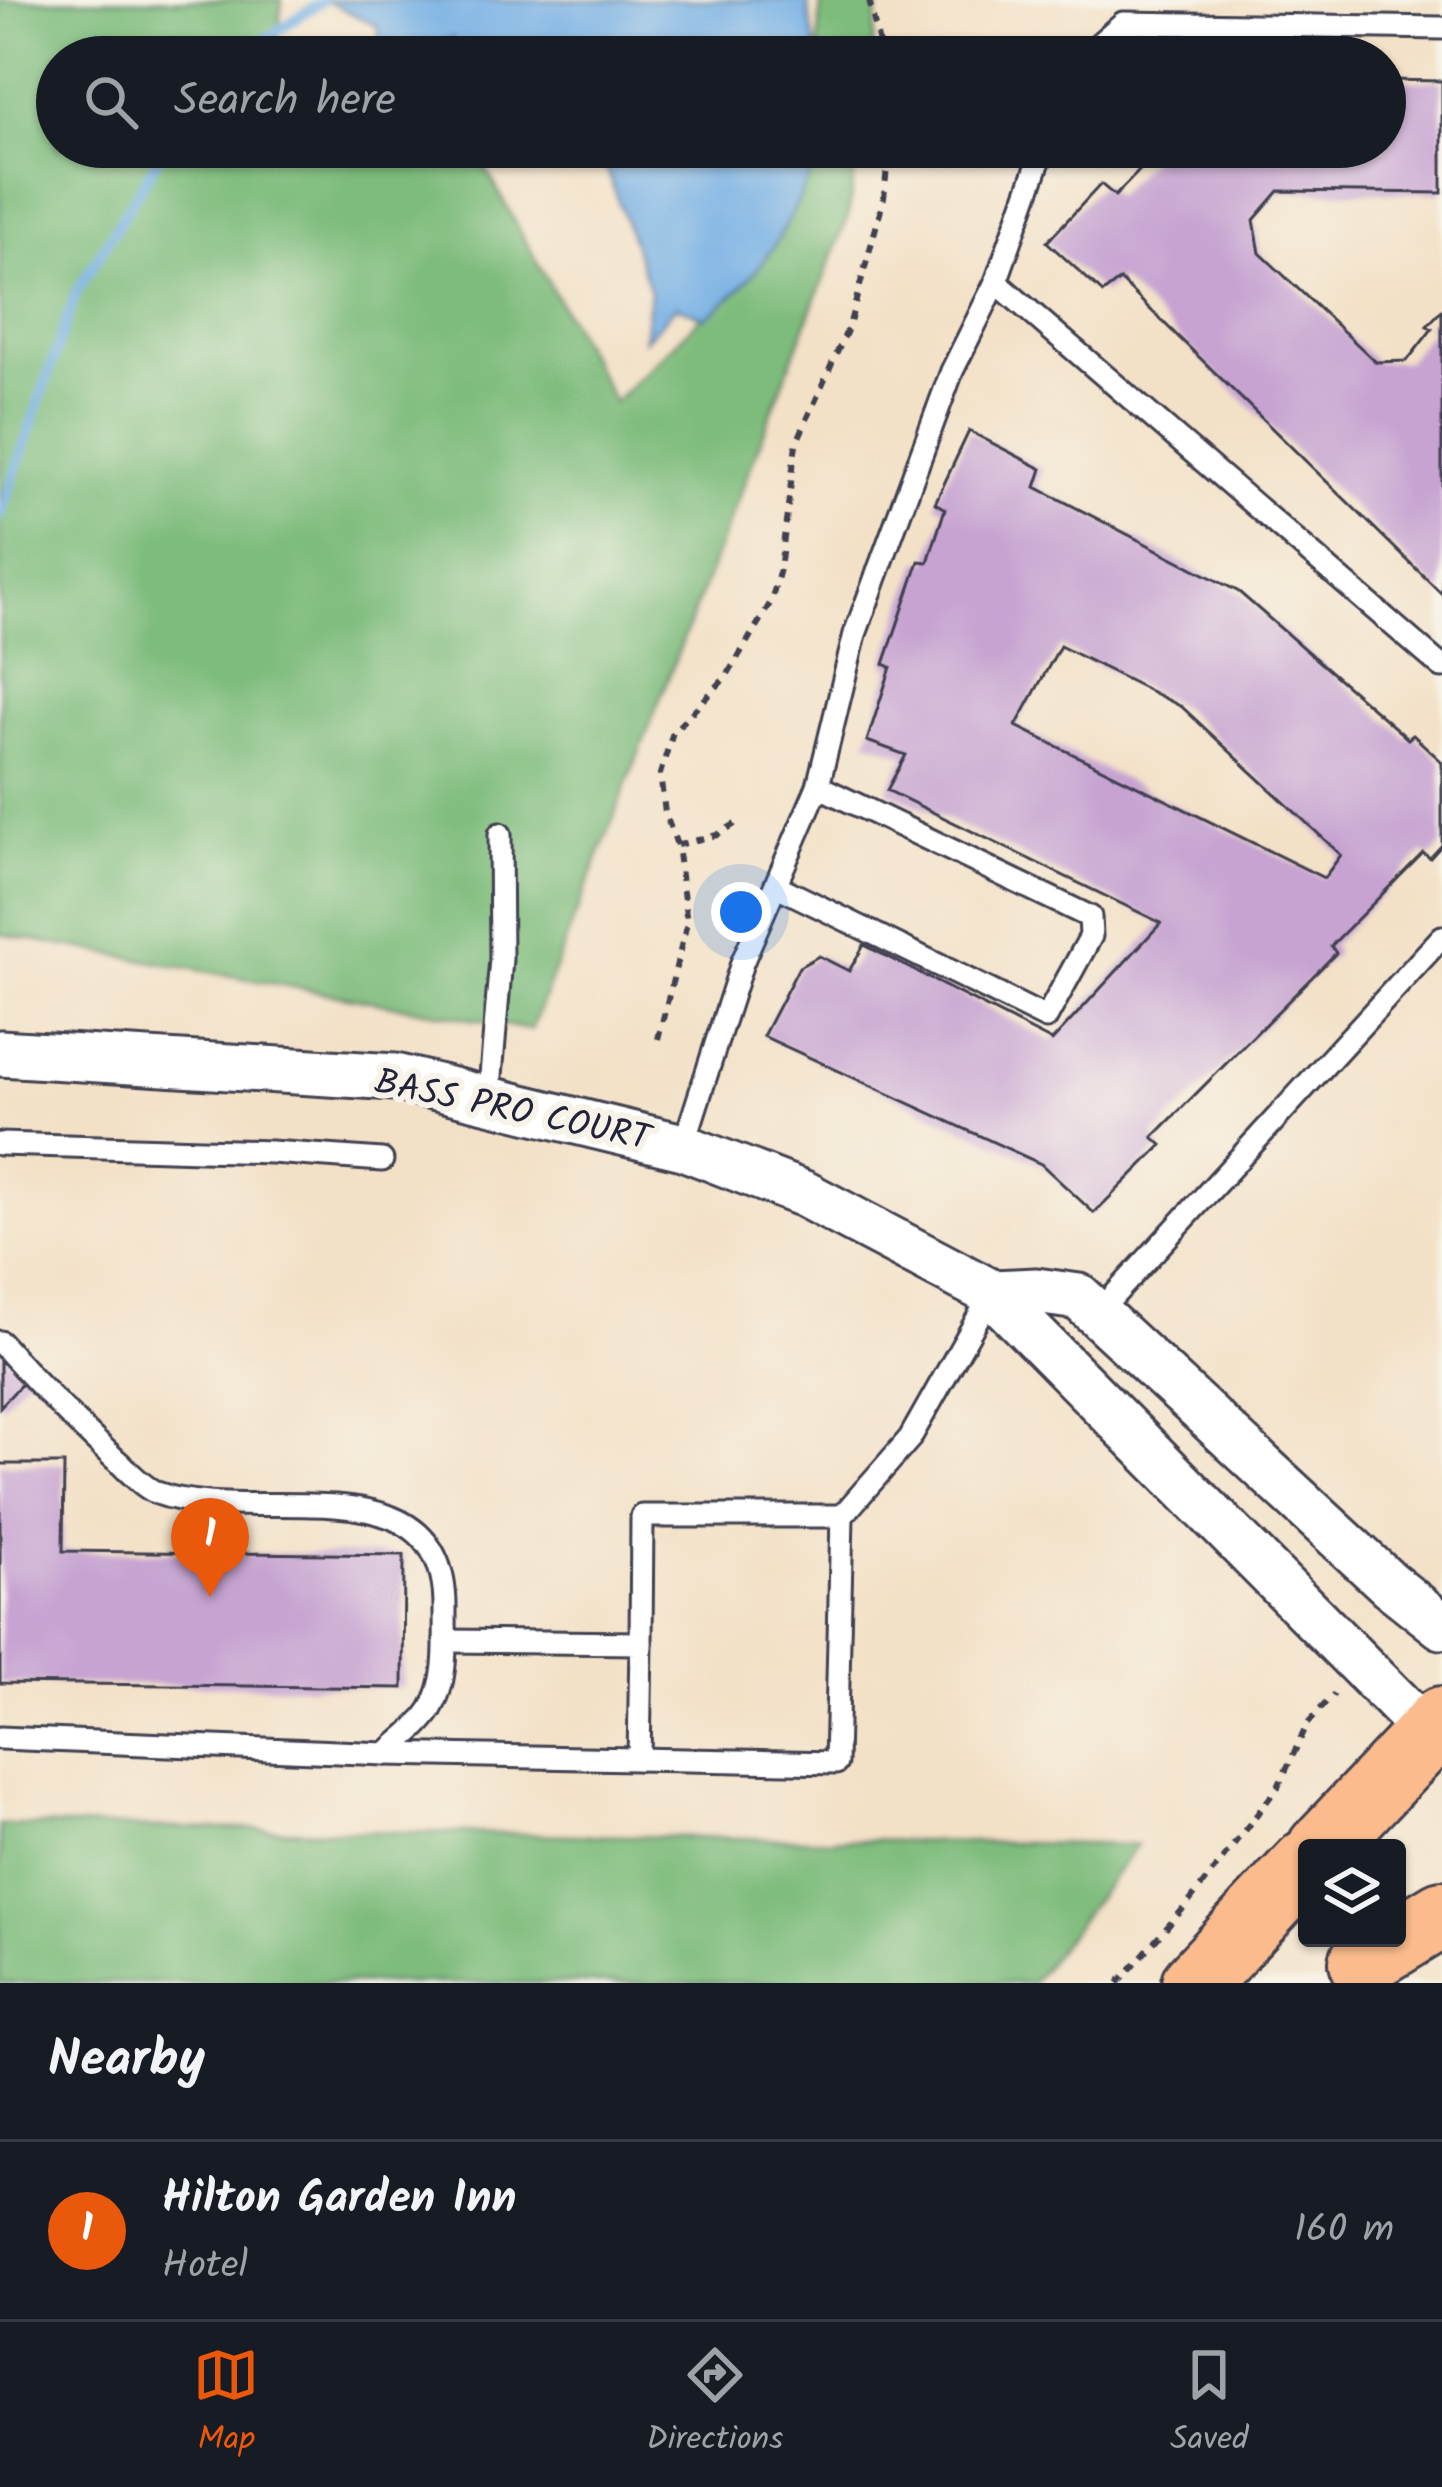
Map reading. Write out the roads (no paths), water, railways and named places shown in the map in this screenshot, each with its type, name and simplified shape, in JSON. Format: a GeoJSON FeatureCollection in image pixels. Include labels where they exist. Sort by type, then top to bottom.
{"type":"FeatureCollection","features":[{"type":"Feature","properties":{"kind":"main road"},"geometry":{"type":"LineString","coordinates":[[1330,1839],[1436,1727]]}},
{"type":"Feature","properties":{"kind":"main road"},"geometry":{"type":"LineString","coordinates":[[1195,1983],[1298,1873]]}},
{"type":"Feature","properties":{"kind":"main road"},"geometry":{"type":"LineString","coordinates":[[1372,1952],[1442,1877]]}},
{"type":"Feature","properties":{"kind":"main road"},"geometry":{"type":"LineString","coordinates":[[1372,1952],[1442,1914]]}},
{"type":"Feature","properties":{"kind":"street","name":"BASS PRO COURT"},"geometry":{"type":"LineString","coordinates":[[0,1053],[395,1077],[683,1147],[803,1194],[992,1293],[1360,1664],[1436,1727]]}},
{"type":"Feature","properties":{"kind":"street","name":"BASS PRO COURT"},"geometry":{"type":"LineString","coordinates":[[992,1293],[1036,1291],[1078,1297],[1390,1584],[1442,1626]]}},
{"type":"Feature","properties":{"kind":"lane"},"geometry":{"type":"LineString","coordinates":[[1108,36],[1123,23],[1442,28]]}},
{"type":"Feature","properties":{"kind":"lane"},"geometry":{"type":"LineString","coordinates":[[683,1147],[742,963],[818,786],[855,634],[952,370],[996,282],[1037,168]]}},
{"type":"Feature","properties":{"kind":"lane"},"geometry":{"type":"LineString","coordinates":[[996,282],[1434,661],[1442,636]]}},
{"type":"Feature","properties":{"kind":"lane"},"geometry":{"type":"LineString","coordinates":[[777,886],[1046,1018],[1090,936],[1090,917],[818,786]]}},
{"type":"Feature","properties":{"kind":"lane"},"geometry":{"type":"LineString","coordinates":[[489,1099],[502,959],[500,834]]}},
{"type":"Feature","properties":{"kind":"lane"},"geometry":{"type":"LineString","coordinates":[[1097,1314],[1442,937]]}},
{"type":"Feature","properties":{"kind":"lane"},"geometry":{"type":"LineString","coordinates":[[0,1144],[382,1160]]}},
{"type":"Feature","properties":{"kind":"lane"},"geometry":{"type":"LineString","coordinates":[[0,1738],[386,1754],[836,1763],[842,1516],[910,1438],[992,1293]]}},
{"type":"Feature","properties":{"kind":"lane"},"geometry":{"type":"LineString","coordinates":[[0,1342],[48,1397],[152,1491],[189,1502],[375,1509],[424,1537],[440,1561],[445,1670],[430,1710],[386,1754]]}},
{"type":"Feature","properties":{"kind":"lane"},"geometry":{"type":"LineString","coordinates":[[638,1759],[642,1516],[842,1516]]}},
{"type":"Feature","properties":{"kind":"lane"},"geometry":{"type":"LineString","coordinates":[[445,1641],[640,1643]]}},
{"type":"Feature","properties":{"kind":"water"},"geometry":{"type":"Polygon","coordinates":[[[324,0],[807,0],[813,36],[379,36],[377,26],[324,0]]]}},
{"type":"Feature","properties":{"kind":"water"},"geometry":{"type":"Polygon","coordinates":[[[606,168],[813,168],[761,265],[705,318],[677,306],[644,340],[650,291],[606,168]]]}},
{"type":"Feature","properties":{"kind":"waterway"},"geometry":{"type":"LineString","coordinates":[[270,36],[324,0]]}},
{"type":"Feature","properties":{"kind":"waterway"},"geometry":{"type":"LineString","coordinates":[[0,516],[76,293],[152,168]]}},
{"type":"Feature","properties":{"kind":"place","name":"Hilton Garden Inn"},"geometry":{"type":"Point","coordinates":[210,1597]}}]}
